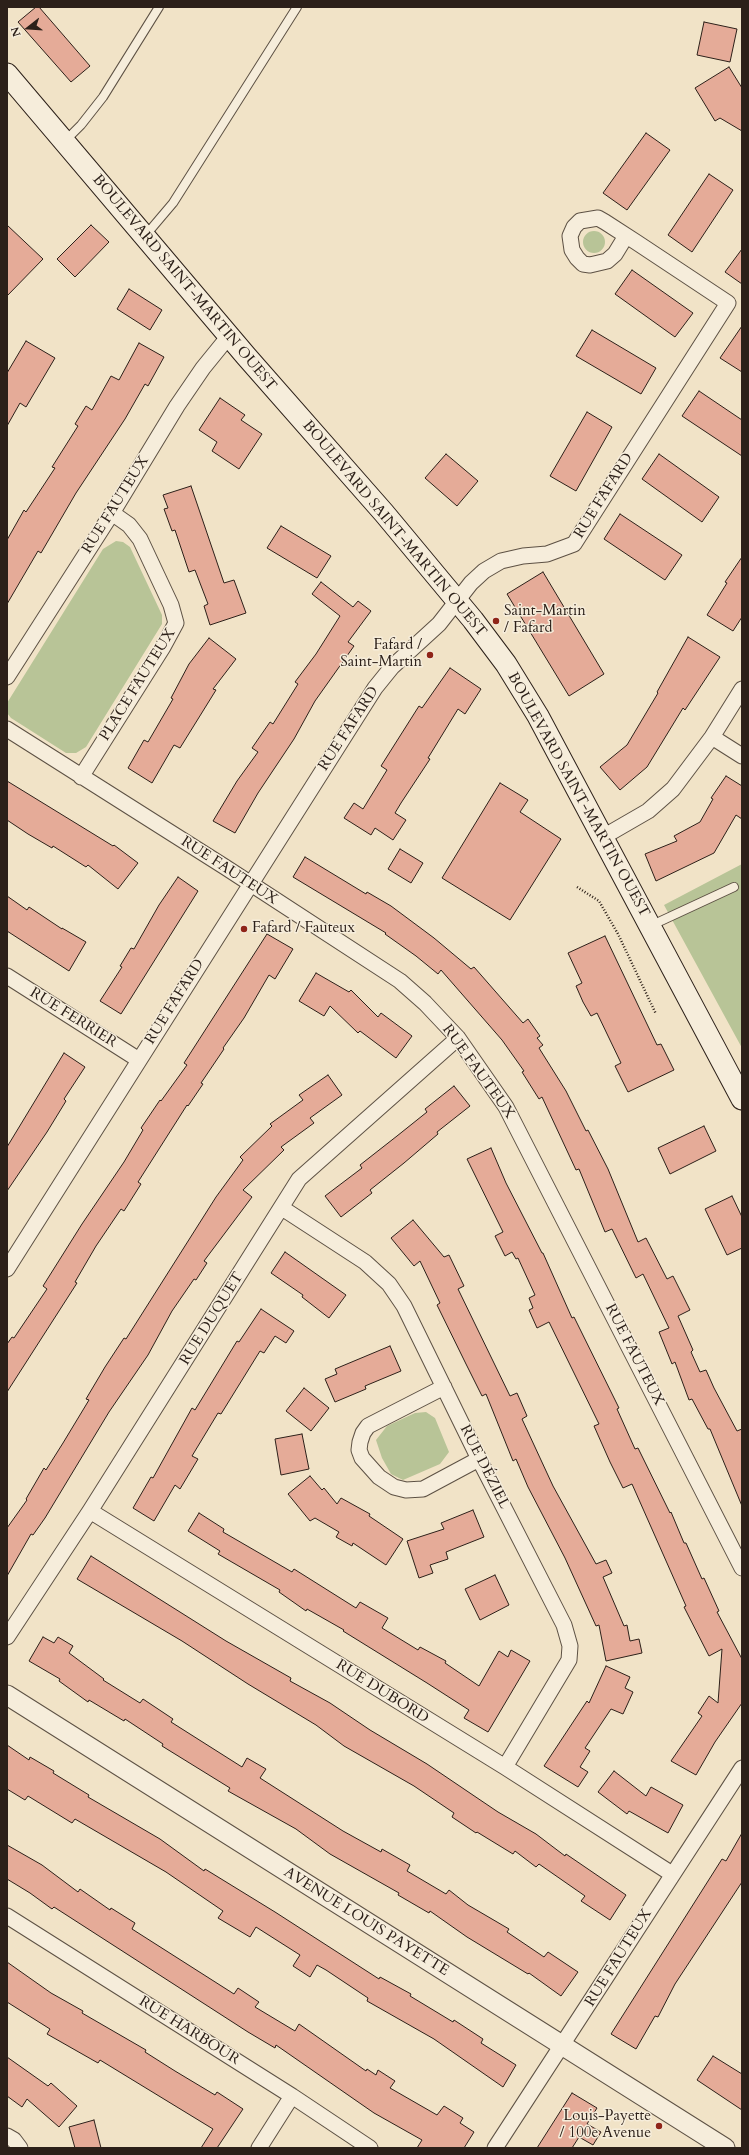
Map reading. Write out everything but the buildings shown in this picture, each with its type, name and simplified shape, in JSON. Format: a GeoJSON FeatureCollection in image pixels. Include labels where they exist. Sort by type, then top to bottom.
{"type":"FeatureCollection","features":[{"type":"Feature","properties":{"kind":"main road","name":"BOULEVARD SAINT-MARTIN OUEST"},"geometry":{"type":"LineString","coordinates":[[7,74],[229,336],[384,513],[458,601],[522,689],[603,837],[742,1099]]}},
{"type":"Feature","properties":{"kind":"street","name":"RUE FAFARD"},"geometry":{"type":"LineString","coordinates":[[7,1269],[375,688],[392,667],[439,624],[480,574],[501,561],[556,551],[574,544],[580,537],[589,517],[728,303],[626,236]]}},
{"type":"Feature","properties":{"kind":"street","name":"RUE FAUTEUX"},"geometry":{"type":"LineString","coordinates":[[7,677],[112,513],[177,406],[203,368],[229,336]]}},
{"type":"Feature","properties":{"kind":"street","name":"PLACE FAUTEUX"},"geometry":{"type":"LineString","coordinates":[[81,777],[166,642],[176,623],[171,605],[140,539],[130,525],[112,513]]}},
{"type":"Feature","properties":{"kind":"street"},"geometry":{"type":"LineString","coordinates":[[603,837],[641,816],[665,797],[681,780],[712,737],[742,689]]}},
{"type":"Feature","properties":{"kind":"street","name":"RUE FAUTEUX"},"geometry":{"type":"LineString","coordinates":[[7,729],[251,884],[400,981],[458,1038],[506,1107],[742,1568]]}},
{"type":"Feature","properties":{"kind":"street"},"geometry":{"type":"LineString","coordinates":[[712,737],[742,756]]}},
{"type":"Feature","properties":{"kind":"street","name":"RUE FERRIER"},"geometry":{"type":"LineString","coordinates":[[7,976],[139,1060]]}},
{"type":"Feature","properties":{"kind":"street","name":"RUE DUQUET"},"geometry":{"type":"LineString","coordinates":[[7,1637],[90,1511],[299,1180],[458,1038]]}},
{"type":"Feature","properties":{"kind":"street","name":"RUE DÉZIEL"},"geometry":{"type":"LineString","coordinates":[[282,1208],[365,1262],[389,1284],[404,1306],[479,1459],[564,1625],[570,1646],[569,1660],[564,1671],[505,1768]]}},
{"type":"Feature","properties":{"kind":"street"},"geometry":{"type":"LineString","coordinates":[[444,1387],[368,1426],[363,1433],[360,1442],[359,1450],[362,1458],[379,1477],[394,1487],[406,1490],[423,1489],[479,1459]]}},
{"type":"Feature","properties":{"kind":"street","name":"RUE DUBORD"},"geometry":{"type":"LineString","coordinates":[[90,1511],[505,1768],[672,1874]]}},
{"type":"Feature","properties":{"kind":"street","name":"AVENUE LOUIS PAYETTE"},"geometry":{"type":"LineString","coordinates":[[7,1696],[725,2148]]}},
{"type":"Feature","properties":{"kind":"street","name":"RUE FAUTEUX"},"geometry":{"type":"LineString","coordinates":[[495,2148],[563,2046],[672,1874],[742,1768]]}},
{"type":"Feature","properties":{"kind":"street","name":"RUE HARBOUR"},"geometry":{"type":"LineString","coordinates":[[7,1916],[292,2096],[370,2148]]}},
{"type":"Feature","properties":{"kind":"street"},"geometry":{"type":"LineString","coordinates":[[259,2148],[292,2096]]}},
{"type":"Feature","properties":{"kind":"street"},"geometry":{"type":"LineString","coordinates":[[7,2136],[20,2148]]}},
{"type":"Feature","properties":{"kind":"lane"},"geometry":{"type":"LineString","coordinates":[[64,142],[81,125],[103,97],[159,7]]}},
{"type":"Feature","properties":{"kind":"lane"},"geometry":{"type":"LineString","coordinates":[[145,236],[173,203],[297,7]]}},
{"type":"Feature","properties":{"kind":"lane"},"geometry":{"type":"LineString","coordinates":[[650,926],[734,887]]}},
{"type":"Feature","properties":{"kind":"path"},"geometry":{"type":"LineString","coordinates":[[577,887],[599,901],[618,934],[656,1014]]}},
{"type":"Feature","properties":{"kind":"green space"},"geometry":{"type":"Polygon","coordinates":[[[594,231],[602,234],[605,242],[602,250],[594,253],[586,250],[583,242],[586,234],[594,231]]]}},
{"type":"Feature","properties":{"kind":"green space"},"geometry":{"type":"Polygon","coordinates":[[[116,541],[123,542],[130,547],[162,615],[162,624],[86,747],[76,753],[66,753],[11,718],[7,713],[7,703],[103,549],[116,541]]]}},
{"type":"Feature","properties":{"kind":"green space"},"geometry":{"type":"Polygon","coordinates":[[[742,864],[742,1048],[664,905],[742,864]]]}},
{"type":"Feature","properties":{"kind":"green space"},"geometry":{"type":"Polygon","coordinates":[[[426,1412],[435,1418],[449,1452],[440,1464],[403,1480],[391,1474],[382,1458],[376,1440],[387,1426],[415,1413],[426,1412]]]}},
{"type":"Feature","properties":{"kind":"place","name":"Saint-Martin / Fafard"},"geometry":{"type":"Point","coordinates":[496,621]}},
{"type":"Feature","properties":{"kind":"place","name":"Fafard / Saint-Martin"},"geometry":{"type":"Point","coordinates":[430,655]}},
{"type":"Feature","properties":{"kind":"place","name":"Fafard / Fauteux"},"geometry":{"type":"Point","coordinates":[244,929]}},
{"type":"Feature","properties":{"kind":"place","name":"Louis-Payette / 100e Avenue"},"geometry":{"type":"Point","coordinates":[659,2126]}}]}
